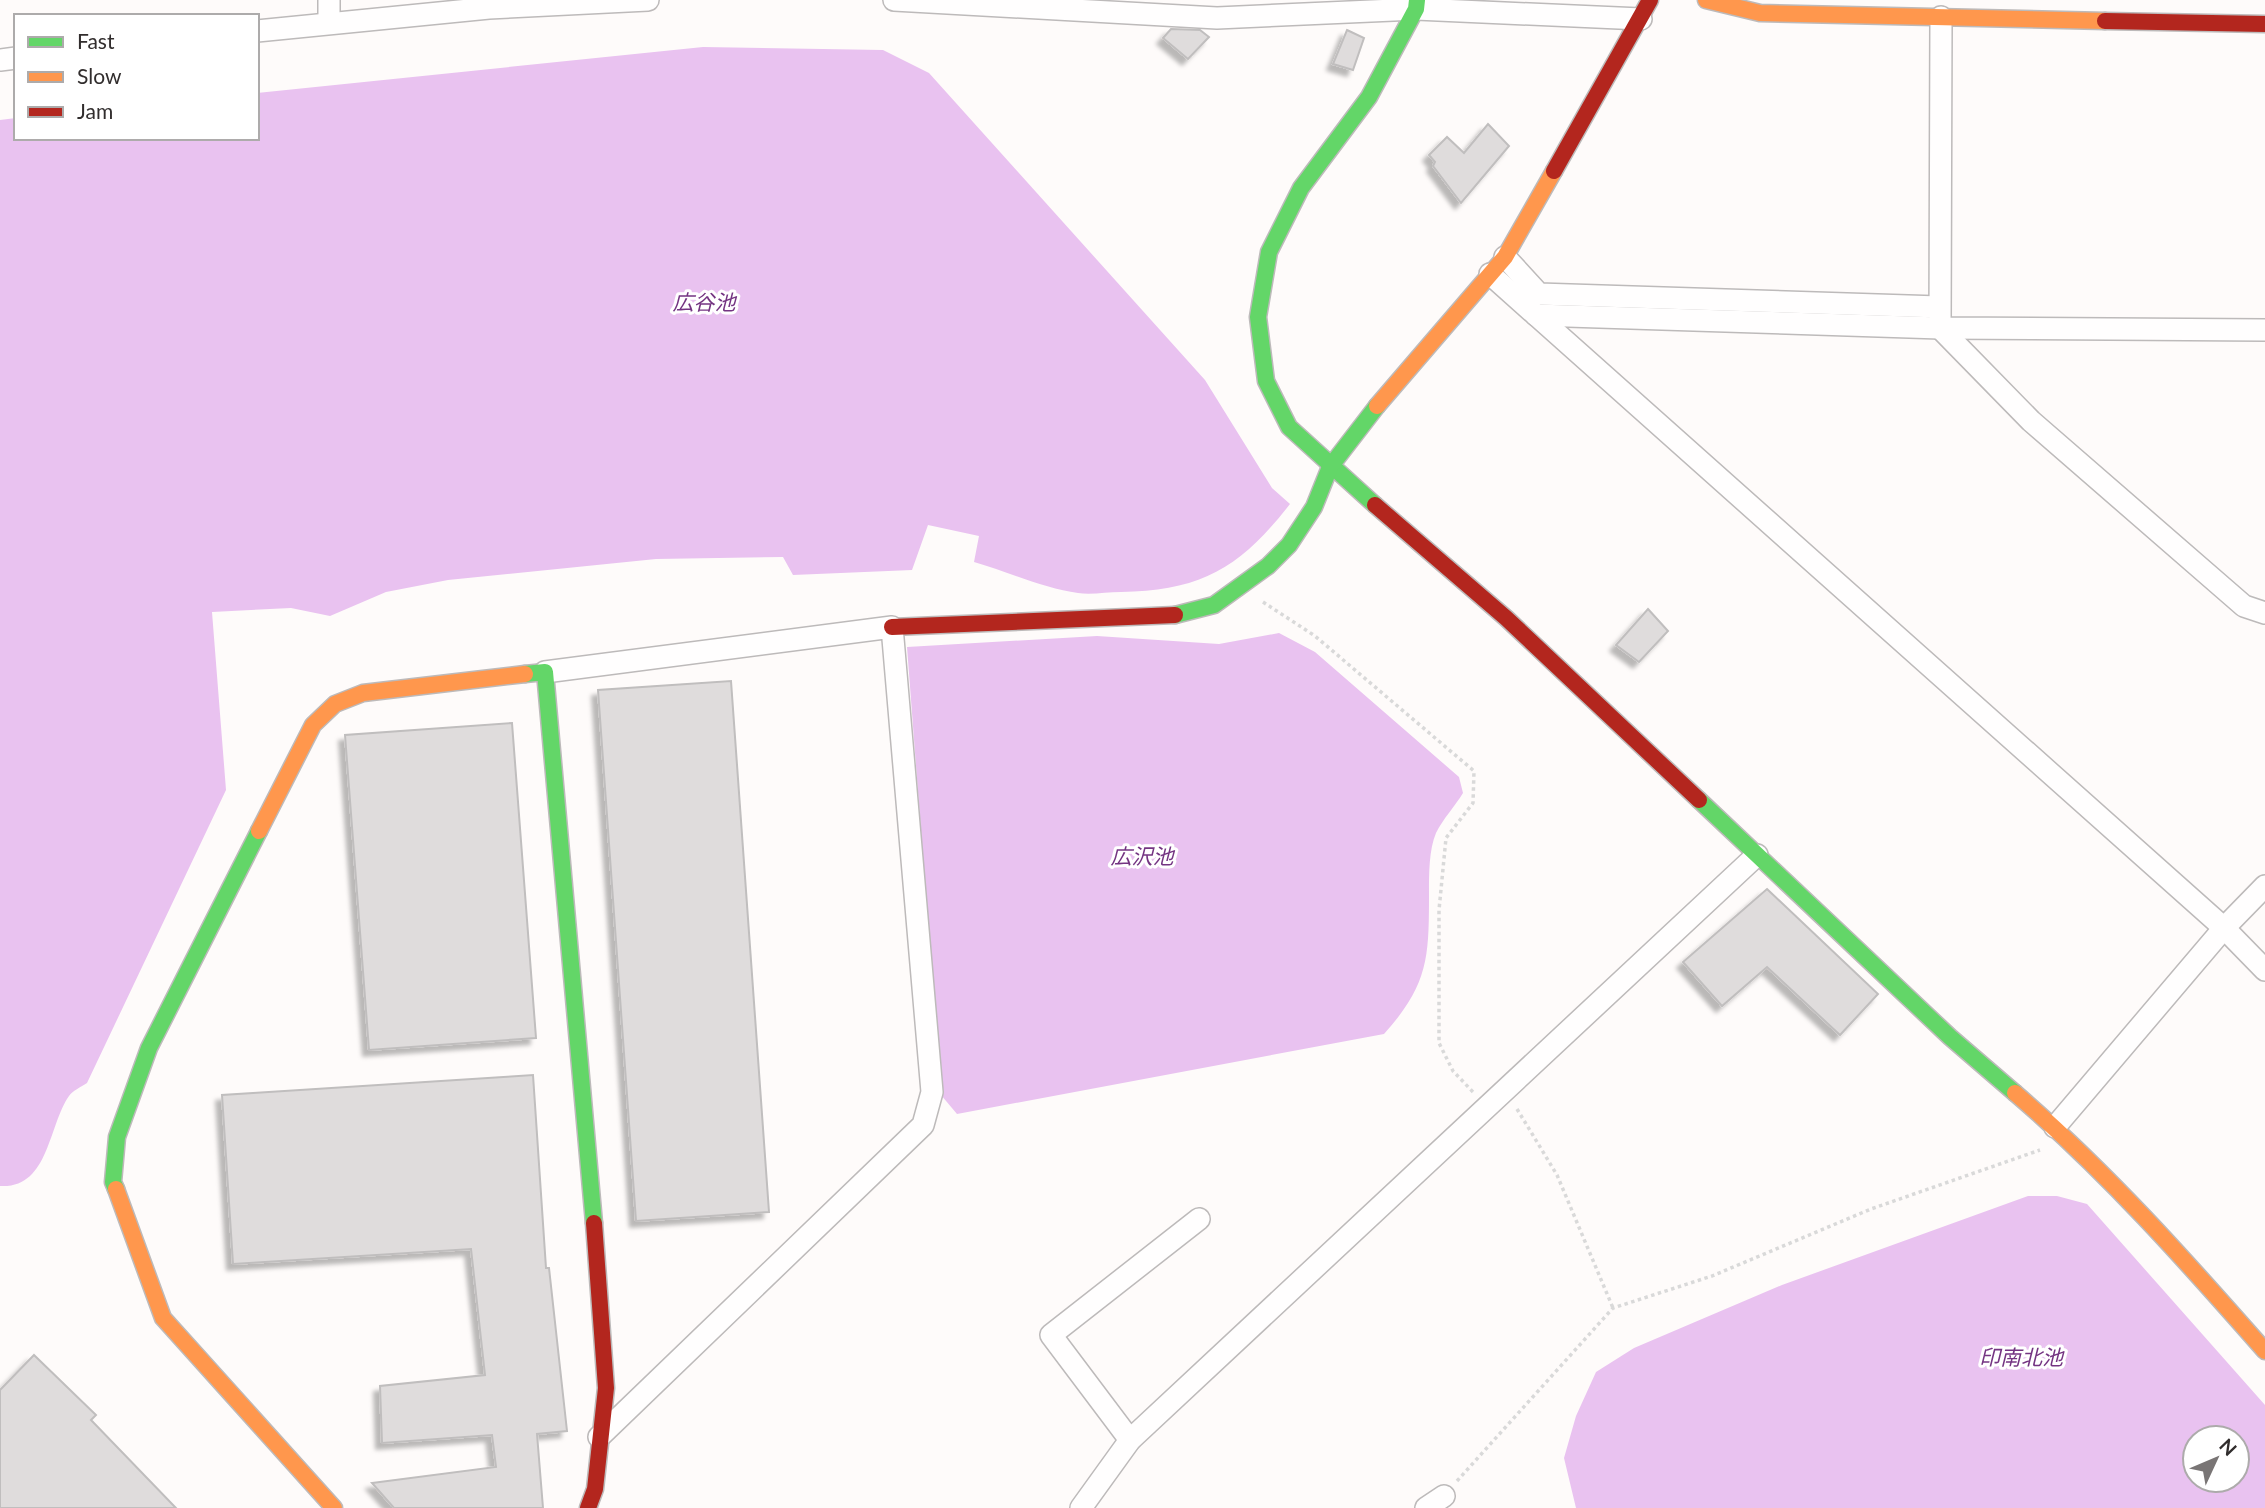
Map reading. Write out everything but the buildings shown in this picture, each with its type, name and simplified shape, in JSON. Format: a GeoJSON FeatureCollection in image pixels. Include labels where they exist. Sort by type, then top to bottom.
{"type":"FeatureCollection","features":[{"type":"Feature","properties":{"kind":"street"},"geometry":{"type":"LineString","coordinates":[[329,0],[329,22]]}},
{"type":"Feature","properties":{"kind":"street"},"geometry":{"type":"LineString","coordinates":[[259,30],[489,8],[648,0]]}},
{"type":"Feature","properties":{"kind":"street"},"geometry":{"type":"LineString","coordinates":[[334,1508],[163,1318],[113,1182],[117,1137],[149,1048],[313,725],[335,704],[363,693],[892,627],[1173,616],[1214,605],[1241,588],[1289,545],[1314,507],[1330,467],[1408,368],[1505,257],[1645,9],[1416,4],[1217,18],[894,0]]}},
{"type":"Feature","properties":{"kind":"street"},"geometry":{"type":"LineString","coordinates":[[1706,0],[1760,13],[2265,24]]}},
{"type":"Feature","properties":{"kind":"street"},"geometry":{"type":"LineString","coordinates":[[1965,0],[1980,16]]}},
{"type":"Feature","properties":{"kind":"street"},"geometry":{"type":"LineString","coordinates":[[1416,4],[1369,97],[1301,188],[1269,252],[1258,317],[1266,381],[1289,427],[1330,467],[1506,618],[1950,1037],[2055,1127],[2170,1243],[2265,1352]]}},
{"type":"Feature","properties":{"kind":"street"},"geometry":{"type":"LineString","coordinates":[[1941,16],[1940,317],[2051,439],[2244,606],[2265,613]]}},
{"type":"Feature","properties":{"kind":"street"},"geometry":{"type":"LineString","coordinates":[[1505,257],[1539,294],[1940,317],[2265,330]]}},
{"type":"Feature","properties":{"kind":"street"},"geometry":{"type":"LineString","coordinates":[[1490,274],[2224,928],[2265,970]]}},
{"type":"Feature","properties":{"kind":"street"},"geometry":{"type":"LineString","coordinates":[[1536,315],[1940,317]]}},
{"type":"Feature","properties":{"kind":"street"},"geometry":{"type":"LineString","coordinates":[[598,1438],[923,1125],[932,1092],[892,627]]}},
{"type":"Feature","properties":{"kind":"street"},"geometry":{"type":"LineString","coordinates":[[545,672],[604,1335],[606,1388],[598,1438],[595,1489],[587,1508]]}},
{"type":"Feature","properties":{"kind":"street"},"geometry":{"type":"LineString","coordinates":[[1082,1508],[1130,1440],[1757,855]]}},
{"type":"Feature","properties":{"kind":"street"},"geometry":{"type":"LineString","coordinates":[[2055,1127],[2224,928],[2265,886]]}},
{"type":"Feature","properties":{"kind":"street"},"geometry":{"type":"LineString","coordinates":[[1130,1440],[1051,1335],[1199,1219]]}},
{"type":"Feature","properties":{"kind":"street"},"geometry":{"type":"LineString","coordinates":[[1426,1508],[1444,1496]]}},
{"type":"Feature","properties":{"kind":"path"},"geometry":{"type":"LineString","coordinates":[[1241,588],[1315,636],[1474,771],[1473,803],[1446,838],[1439,910],[1439,1043],[1453,1071],[1487,1107],[1514,1104],[1557,1175],[1613,1308]]}},
{"type":"Feature","properties":{"kind":"path"},"geometry":{"type":"LineString","coordinates":[[1444,1496],[1613,1308],[1712,1276],[1871,1209],[2041,1149],[2055,1127]]}},
{"type":"Feature","properties":{"kind":"water","name":"広谷池"},"geometry":{"type":"Polygon","coordinates":[[[703,47],[883,50],[929,73],[1205,380],[1272,488],[1290,504],[1254,544],[1218,571],[1175,587],[1150,591],[1083,594],[1039,584],[974,562],[979,536],[928,525],[912,570],[793,575],[783,557],[656,559],[448,580],[386,592],[330,616],[291,608],[212,612],[226,790],[87,1083],[69,1096],[38,1167],[16,1184],[0,1186],[0,120],[14,118],[14,140],[259,140],[259,93],[703,47]]]}},
{"type":"Feature","properties":{"kind":"water","name":"広沢池"},"geometry":{"type":"Polygon","coordinates":[[[1279,633],[1315,652],[1459,777],[1463,793],[1436,833],[1432,846],[1427,952],[1418,984],[1410,1000],[1384,1034],[957,1114],[941,1095],[907,647],[1097,636],[1219,644],[1279,633]]]}},
{"type":"Feature","properties":{"kind":"water","name":"印南北池"},"geometry":{"type":"Polygon","coordinates":[[[2028,1196],[2057,1196],[2087,1204],[2265,1405],[2265,1508],[1576,1508],[1564,1458],[1576,1416],[1596,1372],[1634,1348],[1782,1285],[2028,1196]]]}},
{"type":"Feature","properties":{"kind":"traffic: fast"},"geometry":{"type":"LineString","coordinates":[[1375,505],[1289,427],[1266,381],[1258,317],[1269,252],[1301,188],[1369,97],[1416,9],[1417,0]]}},
{"type":"Feature","properties":{"kind":"traffic: fast"},"geometry":{"type":"LineString","coordinates":[[1175,615],[1214,605],[1268,566],[1289,545],[1314,507],[1330,467],[1377,406]]}},
{"type":"Feature","properties":{"kind":"traffic: fast"},"geometry":{"type":"LineString","coordinates":[[525,674],[545,672],[594,1223]]}},
{"type":"Feature","properties":{"kind":"traffic: fast"},"geometry":{"type":"LineString","coordinates":[[1699,800],[1950,1037],[2015,1093]]}},
{"type":"Feature","properties":{"kind":"traffic: fast"},"geometry":{"type":"LineString","coordinates":[[116,1189],[113,1182],[117,1137],[149,1048],[259,831]]}},
{"type":"Feature","properties":{"kind":"traffic: slow"},"geometry":{"type":"LineString","coordinates":[[1706,0],[1760,13],[2105,21]]}},
{"type":"Feature","properties":{"kind":"traffic: slow"},"geometry":{"type":"LineString","coordinates":[[1377,406],[1505,257],[1554,171]]}},
{"type":"Feature","properties":{"kind":"traffic: slow"},"geometry":{"type":"LineString","coordinates":[[259,831],[313,725],[335,704],[363,693],[525,674]]}},
{"type":"Feature","properties":{"kind":"traffic: slow"},"geometry":{"type":"LineString","coordinates":[[2015,1093],[2113,1185],[2265,1351]]}},
{"type":"Feature","properties":{"kind":"traffic: slow"},"geometry":{"type":"LineString","coordinates":[[116,1189],[163,1318],[334,1508]]}},
{"type":"Feature","properties":{"kind":"traffic: jam"},"geometry":{"type":"LineString","coordinates":[[1554,171],[1650,0]]}},
{"type":"Feature","properties":{"kind":"traffic: jam"},"geometry":{"type":"LineString","coordinates":[[2105,21],[2265,24]]}},
{"type":"Feature","properties":{"kind":"traffic: jam"},"geometry":{"type":"LineString","coordinates":[[1375,505],[1506,618],[1699,800]]}},
{"type":"Feature","properties":{"kind":"traffic: jam"},"geometry":{"type":"LineString","coordinates":[[892,627],[1175,615]]}},
{"type":"Feature","properties":{"kind":"traffic: jam"},"geometry":{"type":"LineString","coordinates":[[588,1508],[595,1489],[606,1388],[594,1223]]}}]}
